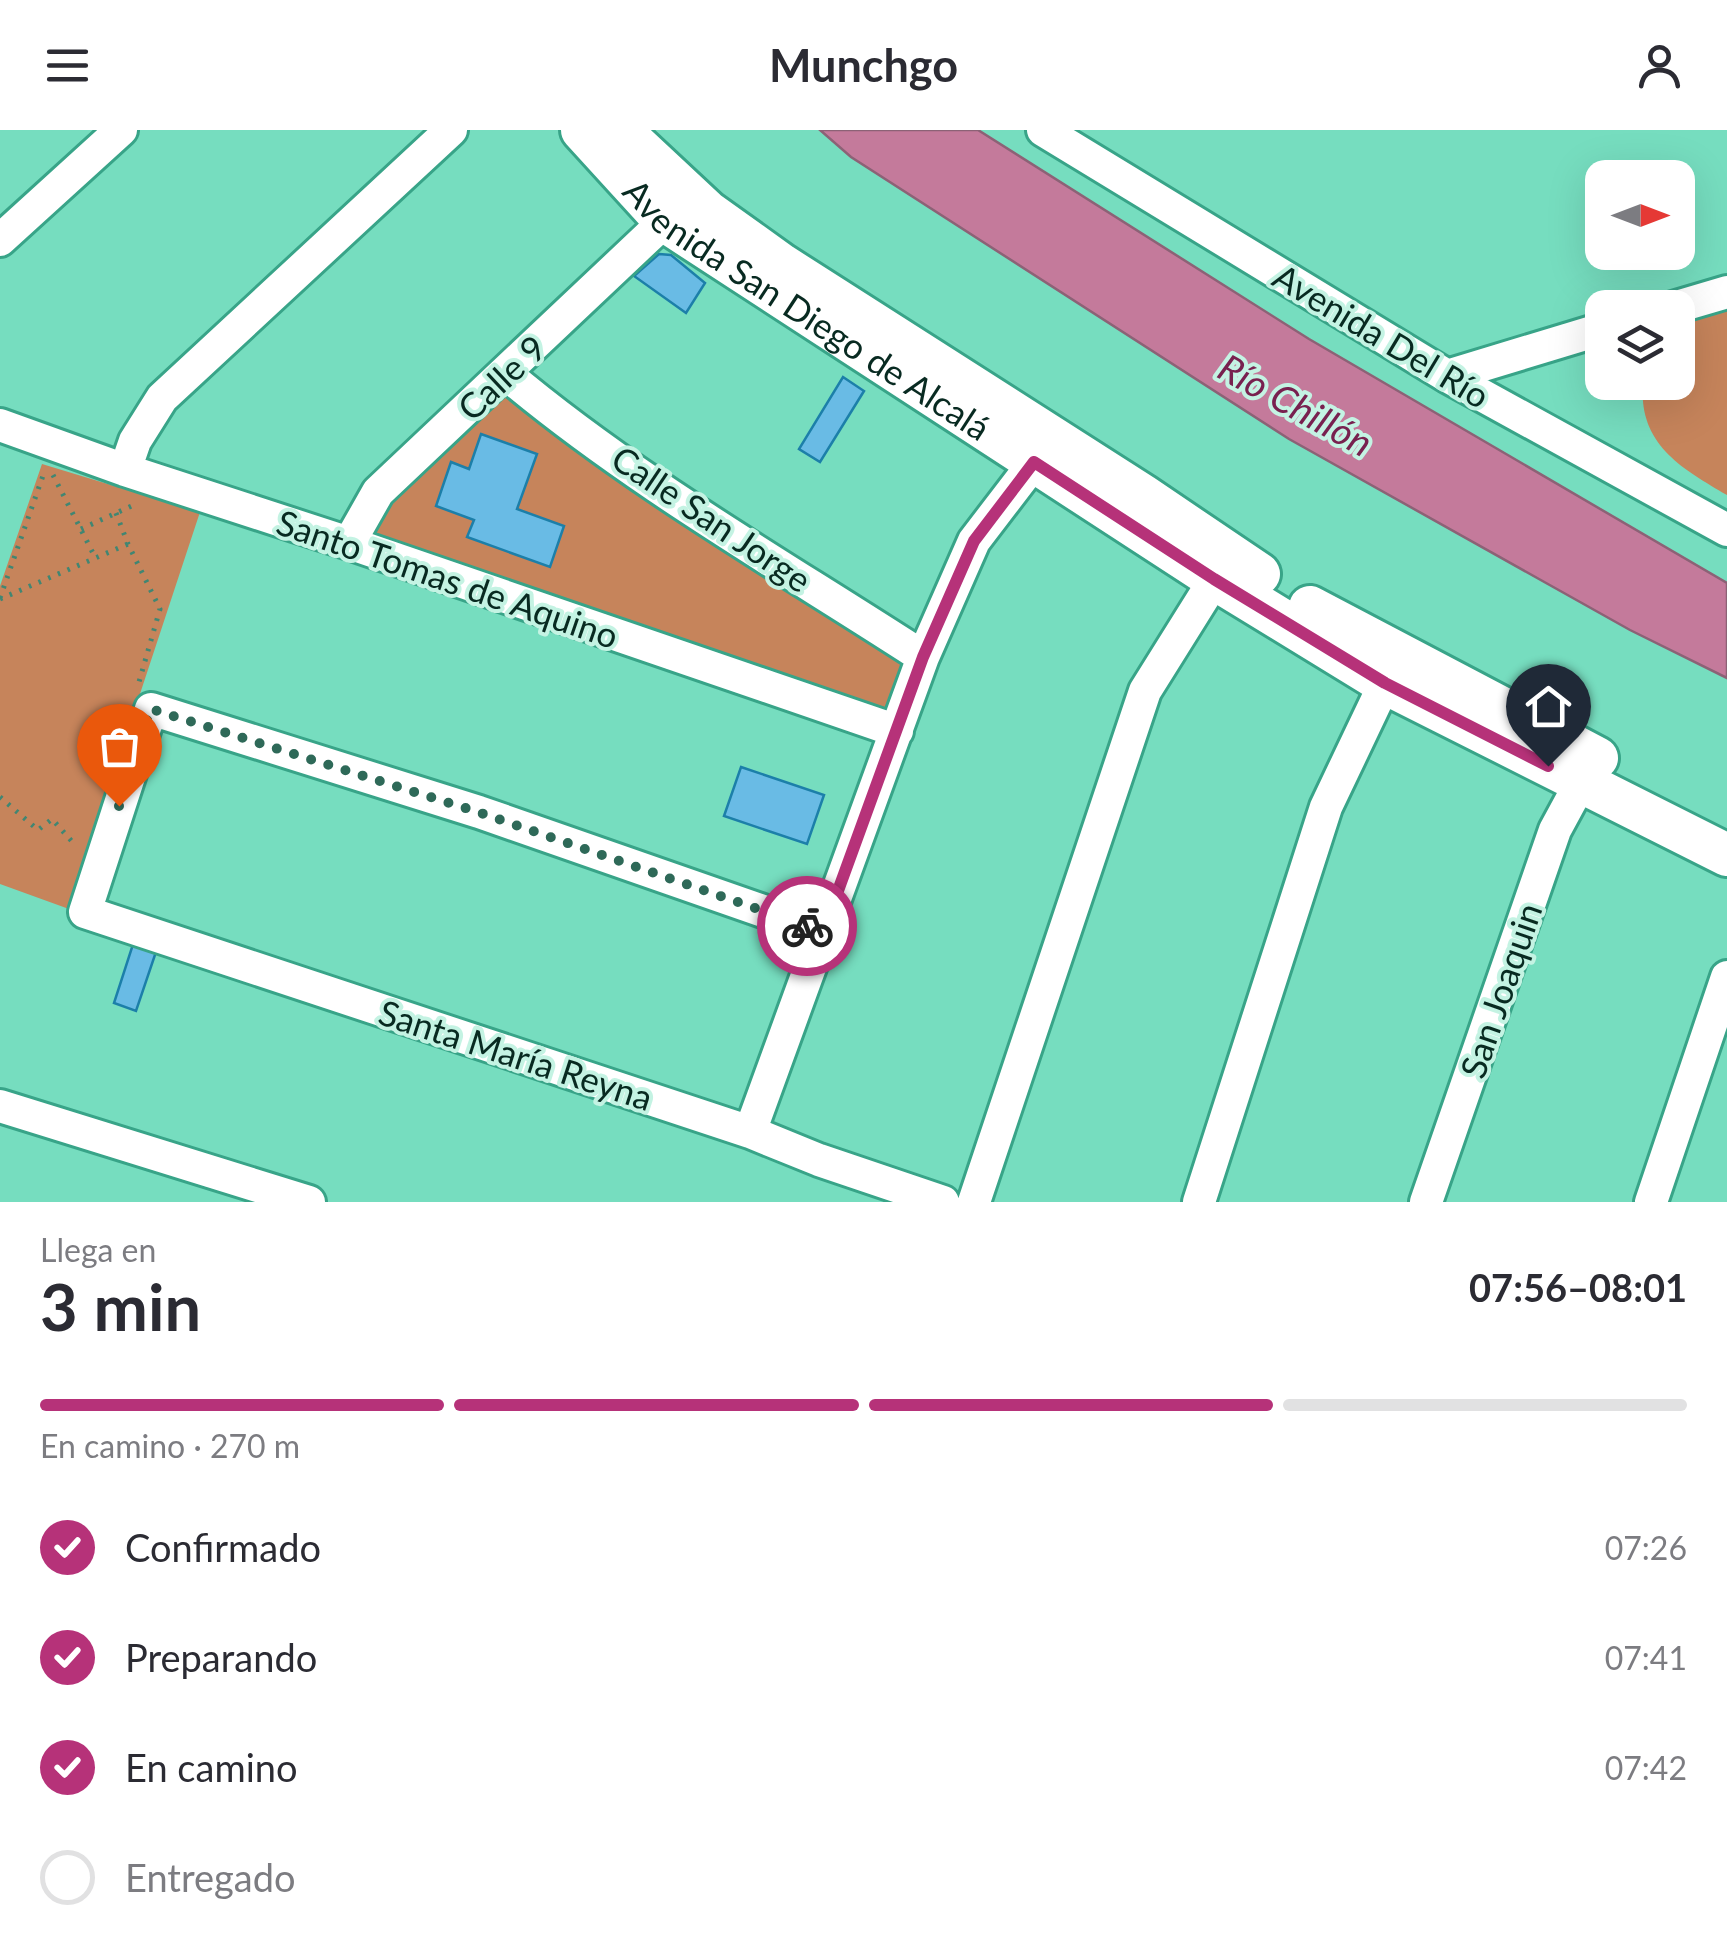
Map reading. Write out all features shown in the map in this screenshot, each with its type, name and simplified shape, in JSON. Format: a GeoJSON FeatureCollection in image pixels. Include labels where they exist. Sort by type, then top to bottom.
{"type":"FeatureCollection","features":[{"type":"Feature","properties":{"kind":"main road","name":"Avenida San Diego de Alcalá"},"geometry":{"type":"LineString","coordinates":[[582,130],[665,221],[1301,602],[1727,823]]}},
{"type":"Feature","properties":{"kind":"main road","name":"Avenida San Diego de Alcalá"},"geometry":{"type":"LineString","coordinates":[[620,130],[708,212],[1044,450],[1214,579],[1385,683],[1727,856]]}},
{"type":"Feature","properties":{"kind":"street"},"geometry":{"type":"LineString","coordinates":[[0,240],[121,130]]}},
{"type":"Feature","properties":{"kind":"street"},"geometry":{"type":"LineString","coordinates":[[125,470],[136,441],[162,398],[452,130]]}},
{"type":"Feature","properties":{"kind":"street","name":"Avenida Del Río"},"geometry":{"type":"LineString","coordinates":[[1043,130],[1447,376],[1727,530]]}},
{"type":"Feature","properties":{"kind":"street","name":"Calle 9"},"geometry":{"type":"LineString","coordinates":[[349,543],[378,492],[665,221]]}},
{"type":"Feature","properties":{"kind":"street"},"geometry":{"type":"LineString","coordinates":[[1695,302],[1727,292]]}},
{"type":"Feature","properties":{"kind":"street"},"geometry":{"type":"LineString","coordinates":[[1447,376],[1585,334]]}},
{"type":"Feature","properties":{"kind":"street","name":"Calle San Jorge"},"geometry":{"type":"LineString","coordinates":[[506,373],[536,399],[667,492],[923,657]]}},
{"type":"Feature","properties":{"kind":"street","name":"Santo Tomas de Aquino"},"geometry":{"type":"LineString","coordinates":[[0,424],[53,459],[125,470],[897,731]]}},
{"type":"Feature","properties":{"kind":"street"},"geometry":{"type":"LineString","coordinates":[[750,1132],[923,657],[974,541],[1044,450]]}},
{"type":"Feature","properties":{"kind":"street"},"geometry":{"type":"LineString","coordinates":[[974,1202],[1146,692],[1214,579]]}},
{"type":"Feature","properties":{"kind":"street"},"geometry":{"type":"LineString","coordinates":[[1199,1202],[1326,808],[1385,683]]}},
{"type":"Feature","properties":{"kind":"street"},"geometry":{"type":"LineString","coordinates":[[98,871],[144,697],[823,932]]}},
{"type":"Feature","properties":{"kind":"street","name":"San Joaquin"},"geometry":{"type":"LineString","coordinates":[[1426,1202],[1555,830],[1581,782]]}},
{"type":"Feature","properties":{"kind":"street","name":"Santa María Reyna"},"geometry":{"type":"LineString","coordinates":[[98,871],[85,912],[750,1132],[944,1202]]}},
{"type":"Feature","properties":{"kind":"street"},"geometry":{"type":"LineString","coordinates":[[1651,1202],[1727,977]]}},
{"type":"Feature","properties":{"kind":"street"},"geometry":{"type":"LineString","coordinates":[[0,1106],[309,1202]]}},
{"type":"Feature","properties":{"kind":"path"},"geometry":{"type":"LineString","coordinates":[[53,459],[96,558]]}},
{"type":"Feature","properties":{"kind":"path"},"geometry":{"type":"LineString","coordinates":[[0,598],[53,459]]}},
{"type":"Feature","properties":{"kind":"path"},"geometry":{"type":"LineString","coordinates":[[81,530],[127,508]]}},
{"type":"Feature","properties":{"kind":"path"},"geometry":{"type":"LineString","coordinates":[[116,513],[160,609],[144,697]]}},
{"type":"Feature","properties":{"kind":"path"},"geometry":{"type":"LineString","coordinates":[[0,598],[128,544]]}},
{"type":"Feature","properties":{"kind":"path"},"geometry":{"type":"LineString","coordinates":[[0,798],[38,830],[52,819],[98,871]]}},
{"type":"Feature","properties":{"kind":"shaded area"},"geometry":{"type":"Polygon","coordinates":[[[1727,310],[1727,495],[1666,452],[1655,438],[1643,404],[1643,400],[1695,400],[1695,314],[1727,310]]]}},
{"type":"Feature","properties":{"kind":"shaded area"},"geometry":{"type":"Polygon","coordinates":[[[504,384],[912,659],[890,720],[362,538],[389,497],[504,384]]]}},
{"type":"Feature","properties":{"kind":"shaded area"},"geometry":{"type":"Polygon","coordinates":[[[42,464],[200,512],[69,909],[0,884],[0,586],[42,464]]]}},
{"type":"Feature","properties":{"kind":"water","name":"Río Chillón"},"geometry":{"type":"Polygon","coordinates":[[[820,130],[978,130],[1309,339],[1727,583],[1727,678],[1630,630],[1289,439],[851,157],[820,130]]]}},
{"type":"Feature","properties":{"kind":"building"},"geometry":{"type":"Polygon","coordinates":[[[659,254],[671,255],[705,283],[686,313],[634,276],[659,254]]]}},
{"type":"Feature","properties":{"kind":"building"},"geometry":{"type":"Polygon","coordinates":[[[843,377],[864,391],[820,462],[799,449],[843,377]]]}},
{"type":"Feature","properties":{"kind":"building"},"geometry":{"type":"Polygon","coordinates":[[[481,434],[537,454],[517,509],[564,526],[550,567],[467,537],[474,520],[436,506],[451,462],[469,469],[481,434]]]}},
{"type":"Feature","properties":{"kind":"building"},"geometry":{"type":"Polygon","coordinates":[[[741,767],[824,795],[807,844],[724,816],[741,767]]]}},
{"type":"Feature","properties":{"kind":"building"},"geometry":{"type":"Polygon","coordinates":[[[135,938],[158,946],[136,1011],[114,1003],[135,938]]]}},
{"type":"Feature","properties":{"kind":"way so far"},"geometry":{"type":"LineString","coordinates":[[119,806],[151,709],[478,812],[807,926]]}},
{"type":"Feature","properties":{"kind":"route"},"geometry":{"type":"LineString","coordinates":[[807,926],[823,932],[923,657],[974,541],[1034,462],[1214,579],[1385,683],[1548,766]]}}]}
